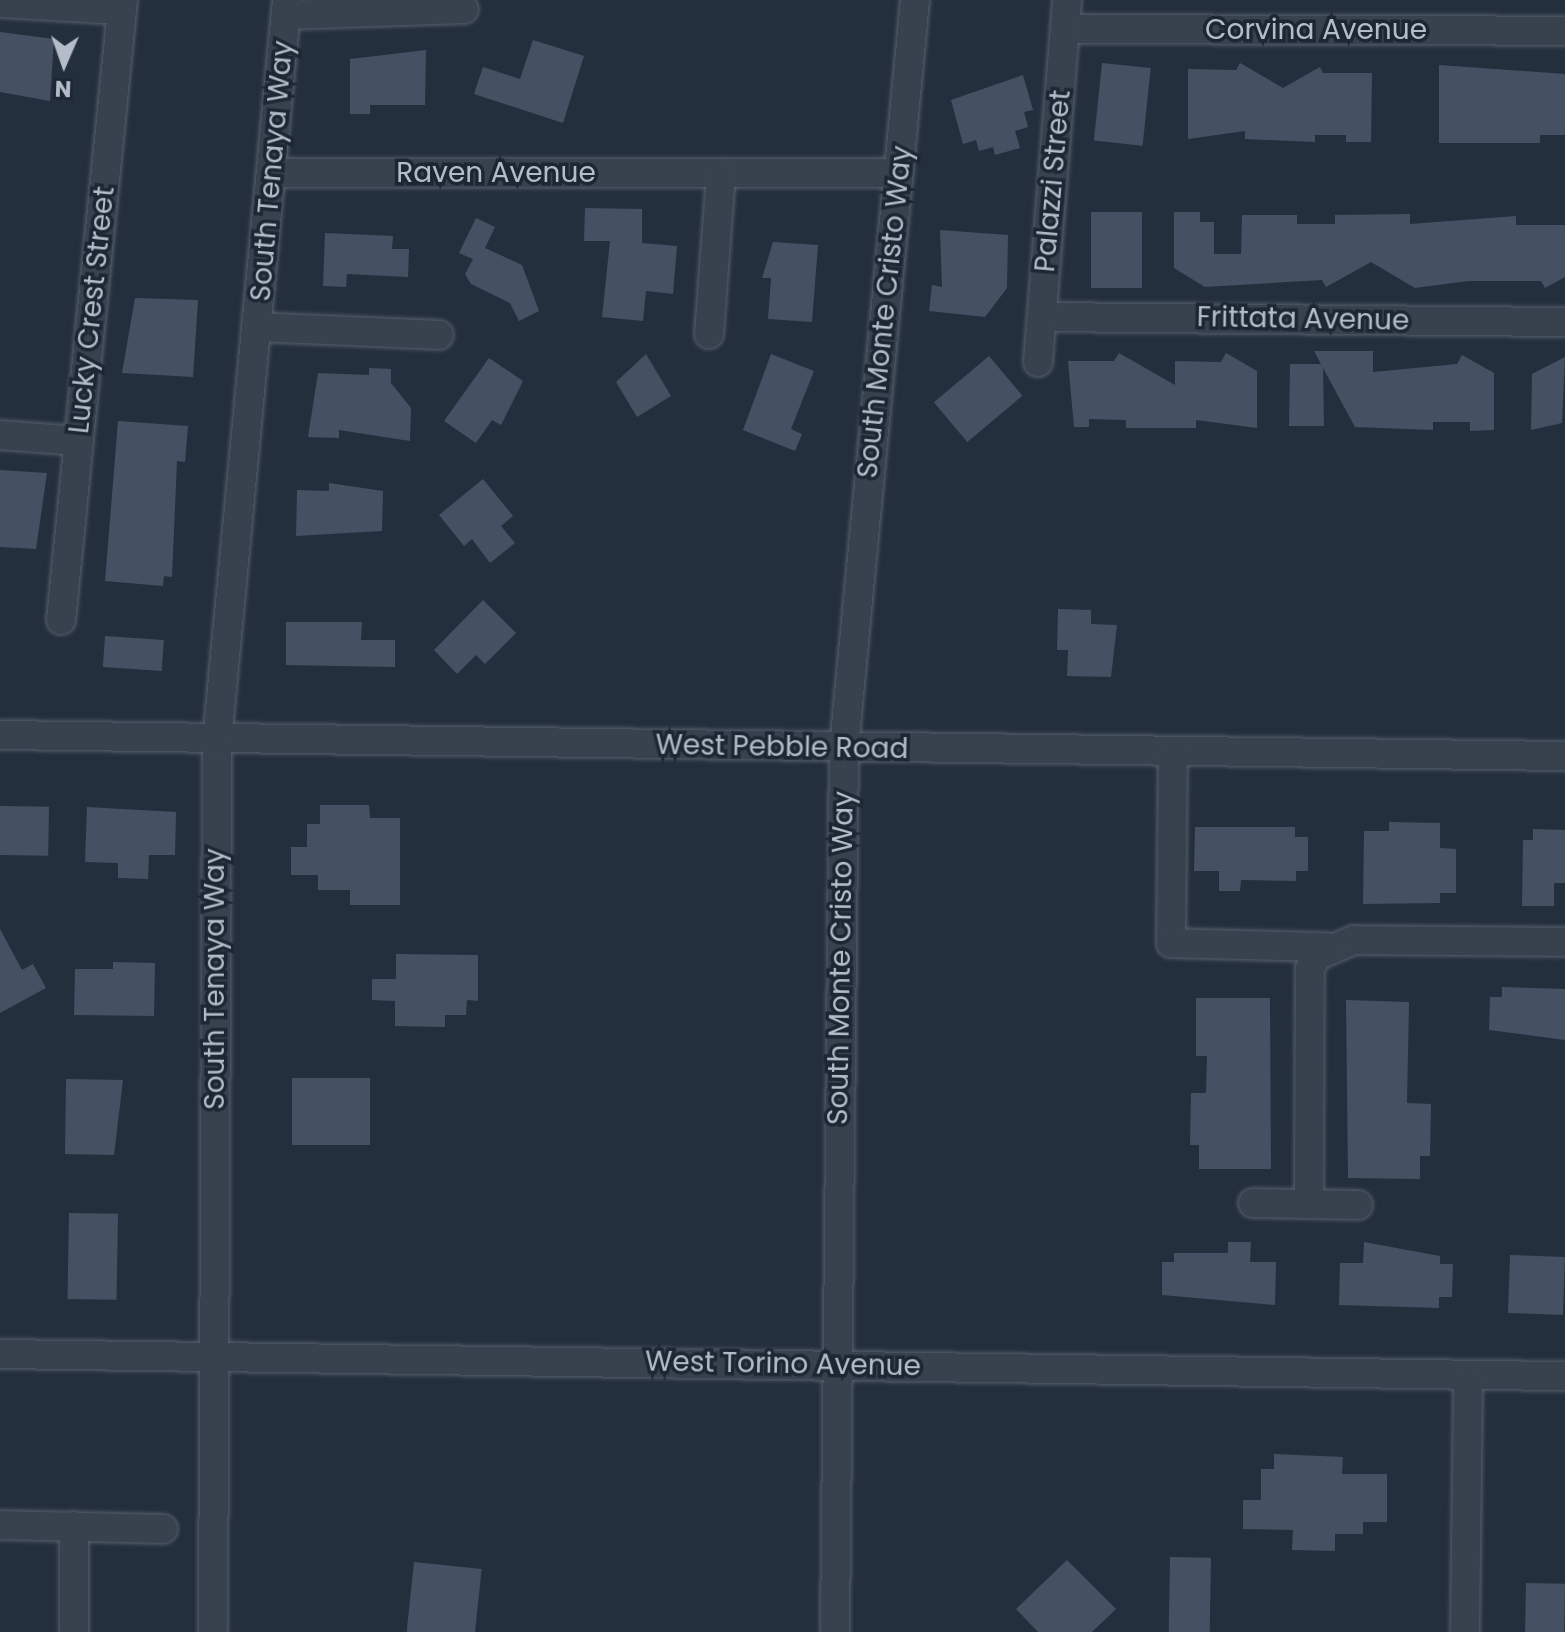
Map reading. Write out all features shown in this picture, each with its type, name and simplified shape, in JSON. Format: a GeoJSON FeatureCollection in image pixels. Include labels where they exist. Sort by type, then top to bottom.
{"type":"FeatureCollection","features":[{"type":"Feature","properties":{"kind":"street","name":"South Monte Cristo Way"},"geometry":{"type":"LineString","coordinates":[[835,1632],[844,747],[915,0]]}},
{"type":"Feature","properties":{"kind":"street","name":"Palazzi Street"},"geometry":{"type":"LineString","coordinates":[[1038,362],[1067,0]]}},
{"type":"Feature","properties":{"kind":"street"},"geometry":{"type":"LineString","coordinates":[[0,3],[122,5]]}},
{"type":"Feature","properties":{"kind":"street","name":"Lucky Crest Street"},"geometry":{"type":"LineString","coordinates":[[61,620],[122,5]]}},
{"type":"Feature","properties":{"kind":"street","name":"South Tenaya Way"},"geometry":{"type":"LineString","coordinates":[[213,1632],[217,741],[287,7],[464,9]]}},
{"type":"Feature","properties":{"kind":"street","name":"Corvina Avenue"},"geometry":{"type":"LineString","coordinates":[[1066,29],[1565,31]]}},
{"type":"Feature","properties":{"kind":"street","name":"Raven Avenue"},"geometry":{"type":"LineString","coordinates":[[271,173],[899,173]]}},
{"type":"Feature","properties":{"kind":"street"},"geometry":{"type":"LineString","coordinates":[[709,334],[721,173]]}},
{"type":"Feature","properties":{"kind":"street","name":"Frittata Avenue"},"geometry":{"type":"LineString","coordinates":[[1042,317],[1565,322]]}},
{"type":"Feature","properties":{"kind":"street","name":"South Tenaya Way"},"geometry":{"type":"LineString","coordinates":[[257,327],[439,335]]}},
{"type":"Feature","properties":{"kind":"street"},"geometry":{"type":"LineString","coordinates":[[0,435],[79,441]]}},
{"type":"Feature","properties":{"kind":"street","name":"West Pebble Road"},"geometry":{"type":"LineString","coordinates":[[0,735],[217,741],[1565,756]]}},
{"type":"Feature","properties":{"kind":"street"},"geometry":{"type":"LineString","coordinates":[[1173,751],[1171,943],[1326,947],[1354,940],[1565,942]]}},
{"type":"Feature","properties":{"kind":"street"},"geometry":{"type":"LineString","coordinates":[[1309,1203],[1310,969],[1326,947]]}},
{"type":"Feature","properties":{"kind":"street"},"geometry":{"type":"LineString","coordinates":[[1253,1203],[1358,1205]]}},
{"type":"Feature","properties":{"kind":"street","name":"West Torino Avenue"},"geometry":{"type":"LineString","coordinates":[[0,1354],[1565,1376]]}},
{"type":"Feature","properties":{"kind":"street"},"geometry":{"type":"LineString","coordinates":[[1465,1632],[1468,1375]]}},
{"type":"Feature","properties":{"kind":"street"},"geometry":{"type":"LineString","coordinates":[[0,1525],[163,1529]]}},
{"type":"Feature","properties":{"kind":"street"},"geometry":{"type":"LineString","coordinates":[[74,1526],[74,1632]]}},
{"type":"Feature","properties":{"kind":"building"},"geometry":{"type":"Polygon","coordinates":[[[0,32],[54,39],[50,101],[0,92],[0,32]]]}},
{"type":"Feature","properties":{"kind":"building"},"geometry":{"type":"Polygon","coordinates":[[[533,40],[584,56],[563,123],[474,94],[483,67],[520,79],[533,40]]]}},
{"type":"Feature","properties":{"kind":"building"},"geometry":{"type":"Polygon","coordinates":[[[426,50],[425,105],[370,105],[370,114],[350,114],[350,59],[426,50]]]}},
{"type":"Feature","properties":{"kind":"building"},"geometry":{"type":"Polygon","coordinates":[[[1102,63],[1151,68],[1143,146],[1094,141],[1102,63]]]}},
{"type":"Feature","properties":{"kind":"building"},"geometry":{"type":"Polygon","coordinates":[[[1240,63],[1283,88],[1320,67],[1323,73],[1372,73],[1371,142],[1346,142],[1346,135],[1315,135],[1315,142],[1245,139],[1245,131],[1188,139],[1188,69],[1236,70],[1240,63]]]}},
{"type":"Feature","properties":{"kind":"building"},"geometry":{"type":"Polygon","coordinates":[[[1439,65],[1565,74],[1565,135],[1540,135],[1540,143],[1439,143],[1439,65]]]}},
{"type":"Feature","properties":{"kind":"building"},"geometry":{"type":"Polygon","coordinates":[[[1023,75],[1033,110],[1024,112],[1028,127],[1015,131],[1020,148],[995,155],[993,147],[979,151],[976,140],[963,144],[951,100],[1023,75]]]}},
{"type":"Feature","properties":{"kind":"building"},"geometry":{"type":"Polygon","coordinates":[[[585,208],[642,209],[642,243],[677,246],[673,294],[646,291],[643,321],[602,317],[610,241],[584,241],[585,208]]]}},
{"type":"Feature","properties":{"kind":"building"},"geometry":{"type":"Polygon","coordinates":[[[1091,212],[1142,212],[1142,288],[1091,288],[1091,212]]]}},
{"type":"Feature","properties":{"kind":"building"},"geometry":{"type":"Polygon","coordinates":[[[1174,212],[1200,212],[1200,222],[1214,222],[1214,254],[1241,254],[1242,215],[1297,215],[1297,224],[1335,224],[1335,215],[1410,214],[1410,224],[1516,216],[1516,225],[1565,225],[1565,277],[1545,288],[1541,281],[1468,281],[1415,288],[1371,262],[1326,287],[1322,280],[1205,287],[1174,268],[1174,212]]]}},
{"type":"Feature","properties":{"kind":"building"},"geometry":{"type":"Polygon","coordinates":[[[476,218],[495,227],[485,248],[522,265],[539,311],[519,321],[510,303],[471,284],[465,274],[473,259],[459,253],[476,218]]]}},
{"type":"Feature","properties":{"kind":"building"},"geometry":{"type":"Polygon","coordinates":[[[940,230],[1008,235],[1007,288],[985,317],[929,311],[932,285],[942,287],[940,230]]]}},
{"type":"Feature","properties":{"kind":"building"},"geometry":{"type":"Polygon","coordinates":[[[325,233],[393,236],[392,249],[409,249],[408,277],[347,274],[346,287],[323,286],[325,233]]]}},
{"type":"Feature","properties":{"kind":"building"},"geometry":{"type":"Polygon","coordinates":[[[773,242],[818,245],[812,322],[768,319],[771,278],[762,278],[773,242]]]}},
{"type":"Feature","properties":{"kind":"building"},"geometry":{"type":"Polygon","coordinates":[[[135,298],[198,300],[193,377],[122,373],[135,298]]]}},
{"type":"Feature","properties":{"kind":"building"},"geometry":{"type":"Polygon","coordinates":[[[1314,351],[1373,351],[1373,372],[1457,364],[1462,355],[1494,373],[1494,430],[1470,431],[1470,422],[1433,422],[1433,430],[1355,427],[1323,368],[1324,426],[1289,426],[1290,364],[1321,364],[1314,351]]]}},
{"type":"Feature","properties":{"kind":"building"},"geometry":{"type":"Polygon","coordinates":[[[1119,353],[1175,385],[1175,361],[1221,362],[1226,353],[1257,371],[1257,428],[1196,420],[1196,428],[1126,428],[1126,420],[1089,419],[1089,427],[1074,427],[1068,361],[1114,361],[1119,353]]]}},
{"type":"Feature","properties":{"kind":"building"},"geometry":{"type":"Polygon","coordinates":[[[646,354],[671,396],[637,417],[616,382],[646,354]]]}},
{"type":"Feature","properties":{"kind":"building"},"geometry":{"type":"Polygon","coordinates":[[[771,354],[814,371],[791,429],[802,434],[795,451],[743,430],[771,354]]]}},
{"type":"Feature","properties":{"kind":"building"},"geometry":{"type":"Polygon","coordinates":[[[989,356],[1022,396],[967,442],[934,402],[989,356]]]}},
{"type":"Feature","properties":{"kind":"building"},"geometry":{"type":"Polygon","coordinates":[[[1565,357],[1562,423],[1531,430],[1532,374],[1565,357]]]}},
{"type":"Feature","properties":{"kind":"building"},"geometry":{"type":"Polygon","coordinates":[[[489,358],[523,381],[501,425],[492,420],[476,443],[444,421],[489,358]]]}},
{"type":"Feature","properties":{"kind":"building"},"geometry":{"type":"Polygon","coordinates":[[[369,368],[391,369],[391,383],[411,408],[410,441],[339,430],[339,438],[308,437],[318,373],[369,375],[369,368]]]}},
{"type":"Feature","properties":{"kind":"building"},"geometry":{"type":"Polygon","coordinates":[[[118,421],[188,426],[185,462],[177,461],[172,577],[164,576],[163,586],[105,581],[118,421]]]}},
{"type":"Feature","properties":{"kind":"building"},"geometry":{"type":"Polygon","coordinates":[[[0,470],[47,473],[36,549],[0,547],[0,470]]]}},
{"type":"Feature","properties":{"kind":"building"},"geometry":{"type":"Polygon","coordinates":[[[483,479],[513,516],[501,526],[515,543],[490,563],[472,539],[464,546],[439,515],[483,479]]]}},
{"type":"Feature","properties":{"kind":"building"},"geometry":{"type":"Polygon","coordinates":[[[329,483],[383,491],[382,531],[296,536],[297,490],[329,491],[329,483]]]}},
{"type":"Feature","properties":{"kind":"building"},"geometry":{"type":"Polygon","coordinates":[[[483,600],[516,633],[485,664],[476,655],[457,674],[434,650],[483,600]]]}},
{"type":"Feature","properties":{"kind":"building"},"geometry":{"type":"Polygon","coordinates":[[[1058,609],[1091,610],[1091,624],[1117,625],[1111,677],[1067,676],[1068,650],[1057,650],[1058,609]]]}},
{"type":"Feature","properties":{"kind":"building"},"geometry":{"type":"Polygon","coordinates":[[[286,622],[362,622],[361,640],[395,640],[395,667],[286,665],[286,622]]]}},
{"type":"Feature","properties":{"kind":"building"},"geometry":{"type":"Polygon","coordinates":[[[105,636],[164,640],[162,671],[103,667],[105,636]]]}},
{"type":"Feature","properties":{"kind":"building"},"geometry":{"type":"Polygon","coordinates":[[[320,805],[369,805],[370,818],[400,818],[400,905],[350,905],[350,890],[318,890],[318,875],[291,875],[291,847],[307,847],[307,824],[320,824],[320,805]]]}},
{"type":"Feature","properties":{"kind":"building"},"geometry":{"type":"Polygon","coordinates":[[[0,806],[49,807],[48,856],[0,855],[0,806]]]}},
{"type":"Feature","properties":{"kind":"building"},"geometry":{"type":"Polygon","coordinates":[[[87,807],[176,812],[175,855],[149,855],[148,879],[118,878],[118,863],[85,862],[87,807]]]}},
{"type":"Feature","properties":{"kind":"building"},"geometry":{"type":"Polygon","coordinates":[[[1389,822],[1440,823],[1440,848],[1456,849],[1456,893],[1440,893],[1440,903],[1363,904],[1364,831],[1389,831],[1389,822]]]}},
{"type":"Feature","properties":{"kind":"building"},"geometry":{"type":"Polygon","coordinates":[[[1195,827],[1295,827],[1295,837],[1308,837],[1308,871],[1296,871],[1296,881],[1241,880],[1240,891],[1219,891],[1219,871],[1194,871],[1195,827]]]}},
{"type":"Feature","properties":{"kind":"building"},"geometry":{"type":"Polygon","coordinates":[[[1533,829],[1565,830],[1565,883],[1554,883],[1554,906],[1522,906],[1523,840],[1533,840],[1533,829]]]}},
{"type":"Feature","properties":{"kind":"building"},"geometry":{"type":"Polygon","coordinates":[[[0,929],[22,970],[33,964],[46,988],[0,1013],[0,929]]]}},
{"type":"Feature","properties":{"kind":"building"},"geometry":{"type":"Polygon","coordinates":[[[396,954],[478,955],[478,1001],[467,1000],[466,1015],[445,1015],[445,1027],[395,1026],[395,1001],[372,1000],[372,979],[396,979],[396,954]]]}},
{"type":"Feature","properties":{"kind":"building"},"geometry":{"type":"Polygon","coordinates":[[[113,962],[155,963],[154,1016],[74,1015],[75,969],[113,969],[113,962]]]}},
{"type":"Feature","properties":{"kind":"building"},"geometry":{"type":"Polygon","coordinates":[[[1502,987],[1565,989],[1565,1040],[1489,1030],[1490,997],[1502,997],[1502,987]]]}},
{"type":"Feature","properties":{"kind":"building"},"geometry":{"type":"Polygon","coordinates":[[[1196,998],[1270,998],[1271,1169],[1199,1169],[1199,1145],[1190,1145],[1191,1093],[1206,1093],[1207,1056],[1196,1056],[1196,998]]]}},
{"type":"Feature","properties":{"kind":"building"},"geometry":{"type":"Polygon","coordinates":[[[1346,1000],[1409,1002],[1407,1103],[1431,1104],[1430,1156],[1420,1156],[1420,1179],[1348,1178],[1346,1000]]]}},
{"type":"Feature","properties":{"kind":"building"},"geometry":{"type":"Polygon","coordinates":[[[292,1078],[370,1078],[370,1145],[292,1145],[292,1078]]]}},
{"type":"Feature","properties":{"kind":"building"},"geometry":{"type":"Polygon","coordinates":[[[66,1079],[123,1080],[114,1155],[65,1154],[66,1079]]]}},
{"type":"Feature","properties":{"kind":"building"},"geometry":{"type":"Polygon","coordinates":[[[69,1213],[118,1214],[116,1300],[67,1299],[69,1213]]]}},
{"type":"Feature","properties":{"kind":"building"},"geometry":{"type":"Polygon","coordinates":[[[1228,1242],[1251,1242],[1250,1262],[1276,1262],[1275,1305],[1162,1295],[1162,1262],[1174,1262],[1174,1253],[1228,1253],[1228,1242]]]}},
{"type":"Feature","properties":{"kind":"building"},"geometry":{"type":"Polygon","coordinates":[[[1364,1242],[1440,1256],[1440,1264],[1453,1264],[1452,1297],[1439,1297],[1439,1308],[1339,1305],[1340,1263],[1363,1263],[1364,1242]]]}},
{"type":"Feature","properties":{"kind":"building"},"geometry":{"type":"Polygon","coordinates":[[[1510,1255],[1565,1257],[1563,1315],[1508,1313],[1510,1255]]]}},
{"type":"Feature","properties":{"kind":"building"},"geometry":{"type":"Polygon","coordinates":[[[1274,1454],[1343,1457],[1342,1474],[1387,1474],[1387,1522],[1363,1522],[1363,1534],[1335,1534],[1335,1551],[1292,1550],[1293,1530],[1243,1529],[1243,1500],[1261,1500],[1261,1469],[1274,1469],[1274,1454]]]}},
{"type":"Feature","properties":{"kind":"building"},"geometry":{"type":"Polygon","coordinates":[[[1170,1557],[1211,1558],[1210,1632],[1169,1632],[1170,1557]]]}},
{"type":"Feature","properties":{"kind":"building"},"geometry":{"type":"Polygon","coordinates":[[[1067,1560],[1116,1609],[1092,1632],[1038,1632],[1016,1609],[1067,1560]]]}},
{"type":"Feature","properties":{"kind":"building"},"geometry":{"type":"Polygon","coordinates":[[[414,1562],[482,1569],[475,1632],[407,1632],[414,1562]]]}},
{"type":"Feature","properties":{"kind":"building"},"geometry":{"type":"Polygon","coordinates":[[[1526,1583],[1565,1584],[1564,1632],[1525,1632],[1526,1583]]]}}]}
